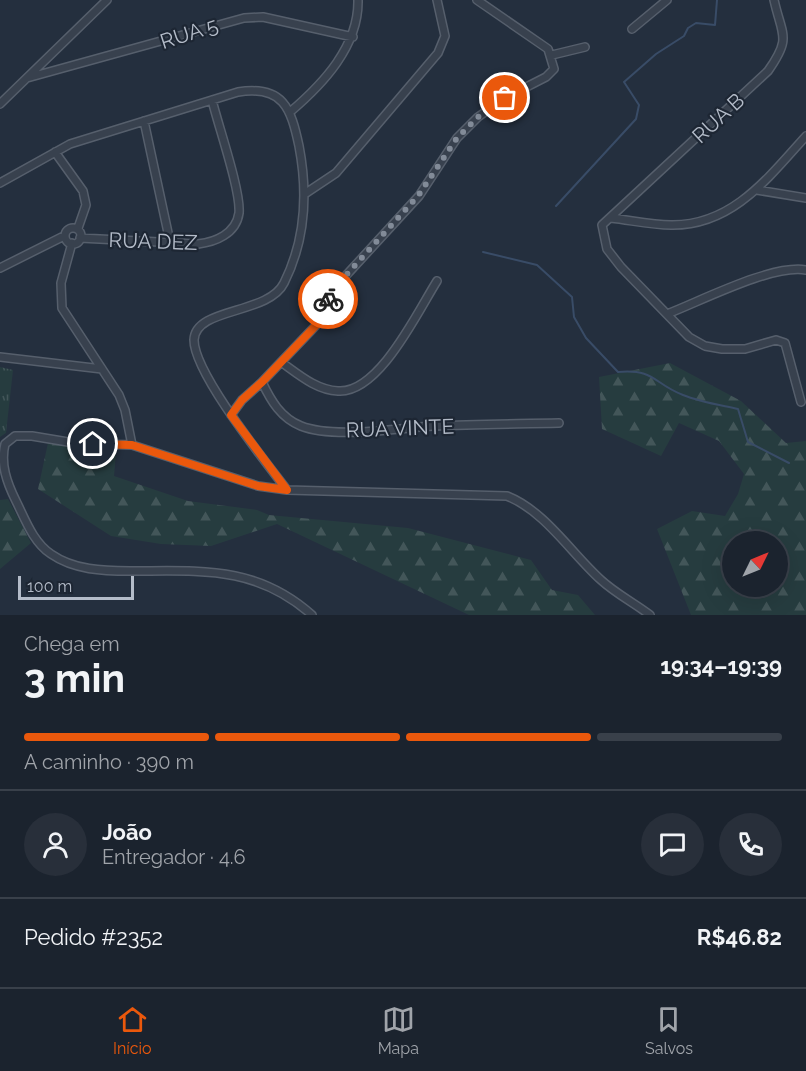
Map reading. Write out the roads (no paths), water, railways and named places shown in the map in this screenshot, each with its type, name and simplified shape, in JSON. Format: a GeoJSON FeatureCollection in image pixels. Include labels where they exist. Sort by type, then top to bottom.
{"type":"FeatureCollection","features":[{"type":"Feature","properties":{"kind":"street"},"geometry":{"type":"LineString","coordinates":[[0,104],[107,0]]}},
{"type":"Feature","properties":{"kind":"street"},"geometry":{"type":"LineString","coordinates":[[290,112],[320,85],[353,37],[359,19],[358,0]]}},
{"type":"Feature","properties":{"kind":"street"},"geometry":{"type":"LineString","coordinates":[[306,193],[336,173],[438,53],[445,36],[437,0]]}},
{"type":"Feature","properties":{"kind":"street"},"geometry":{"type":"LineString","coordinates":[[231,415],[242,400],[323,318],[329,294],[418,196],[457,138],[478,117],[505,98],[546,77],[554,69],[552,55],[542,44],[477,0]]}},
{"type":"Feature","properties":{"kind":"street"},"geometry":{"type":"LineString","coordinates":[[632,29],[667,0]]}},
{"type":"Feature","properties":{"kind":"street","name":"RUA B"},"geometry":{"type":"LineString","coordinates":[[611,218],[768,71],[782,51],[784,39],[774,0]]}},
{"type":"Feature","properties":{"kind":"street","name":"RUA 5"},"geometry":{"type":"LineString","coordinates":[[27,78],[244,18],[263,17],[353,37]]}},
{"type":"Feature","properties":{"kind":"street"},"geometry":{"type":"LineString","coordinates":[[552,55],[585,47]]}},
{"type":"Feature","properties":{"kind":"street"},"geometry":{"type":"LineString","coordinates":[[0,183],[70,144],[212,100],[255,89],[282,100],[290,112],[306,193],[300,238],[284,284],[276,295],[237,313],[203,321],[196,329],[194,342],[201,362],[231,415],[287,490]]}},
{"type":"Feature","properties":{"kind":"street","name":"RUA DEZ"},"geometry":{"type":"LineString","coordinates":[[80,238],[198,244],[214,242],[236,223],[239,213],[237,194],[212,100]]}},
{"type":"Feature","properties":{"kind":"street"},"geometry":{"type":"LineString","coordinates":[[144,121],[170,242]]}},
{"type":"Feature","properties":{"kind":"street"},"geometry":{"type":"LineString","coordinates":[[801,402],[785,343],[776,340],[745,349],[705,346],[689,337],[649,298],[607,249],[602,225],[611,218],[670,225],[697,223],[718,217],[757,190],[806,136]]}},
{"type":"Feature","properties":{"kind":"street"},"geometry":{"type":"LineString","coordinates":[[55,152],[83,191],[86,205],[78,228],[81,231],[80,238],[72,243],[61,283],[62,308],[102,369],[125,410],[132,445]]}},
{"type":"Feature","properties":{"kind":"street"},"geometry":{"type":"LineString","coordinates":[[757,190],[806,198]]}},
{"type":"Feature","properties":{"kind":"street"},"geometry":{"type":"LineString","coordinates":[[0,268],[64,236],[72,228],[78,228]]}},
{"type":"Feature","properties":{"kind":"street"},"geometry":{"type":"LineString","coordinates":[[64,236],[65,241],[72,243]]}},
{"type":"Feature","properties":{"kind":"street"},"geometry":{"type":"LineString","coordinates":[[667,314],[770,273],[788,268],[806,270]]}},
{"type":"Feature","properties":{"kind":"street"},"geometry":{"type":"LineString","coordinates":[[281,362],[309,382],[329,390],[340,391],[359,386],[372,377],[387,361],[437,281]]}},
{"type":"Feature","properties":{"kind":"street"},"geometry":{"type":"LineString","coordinates":[[0,357],[102,369]]}},
{"type":"Feature","properties":{"kind":"street","name":"RUA VINTE"},"geometry":{"type":"LineString","coordinates":[[262,382],[270,398],[291,421],[321,430],[369,432],[437,426],[559,423]]}},
{"type":"Feature","properties":{"kind":"street"},"geometry":{"type":"LineString","coordinates":[[312,615],[277,591],[246,577],[228,573],[87,568],[68,563],[42,546],[24,519],[8,485],[2,452],[9,440],[15,436],[32,436],[74,443],[132,445],[258,486],[287,490],[507,496],[521,502],[534,512],[602,581],[650,615]]}},
{"type":"Feature","properties":{"kind":"waterway"},"geometry":{"type":"LineString","coordinates":[[556,206],[636,119],[639,105],[624,82],[656,54],[684,36],[688,28],[696,23],[715,25],[717,0]]}},
{"type":"Feature","properties":{"kind":"waterway"},"geometry":{"type":"LineString","coordinates":[[483,252],[537,265],[572,297],[574,317],[586,338],[618,372],[647,375],[683,395],[738,409],[748,442],[789,463]]}}]}
